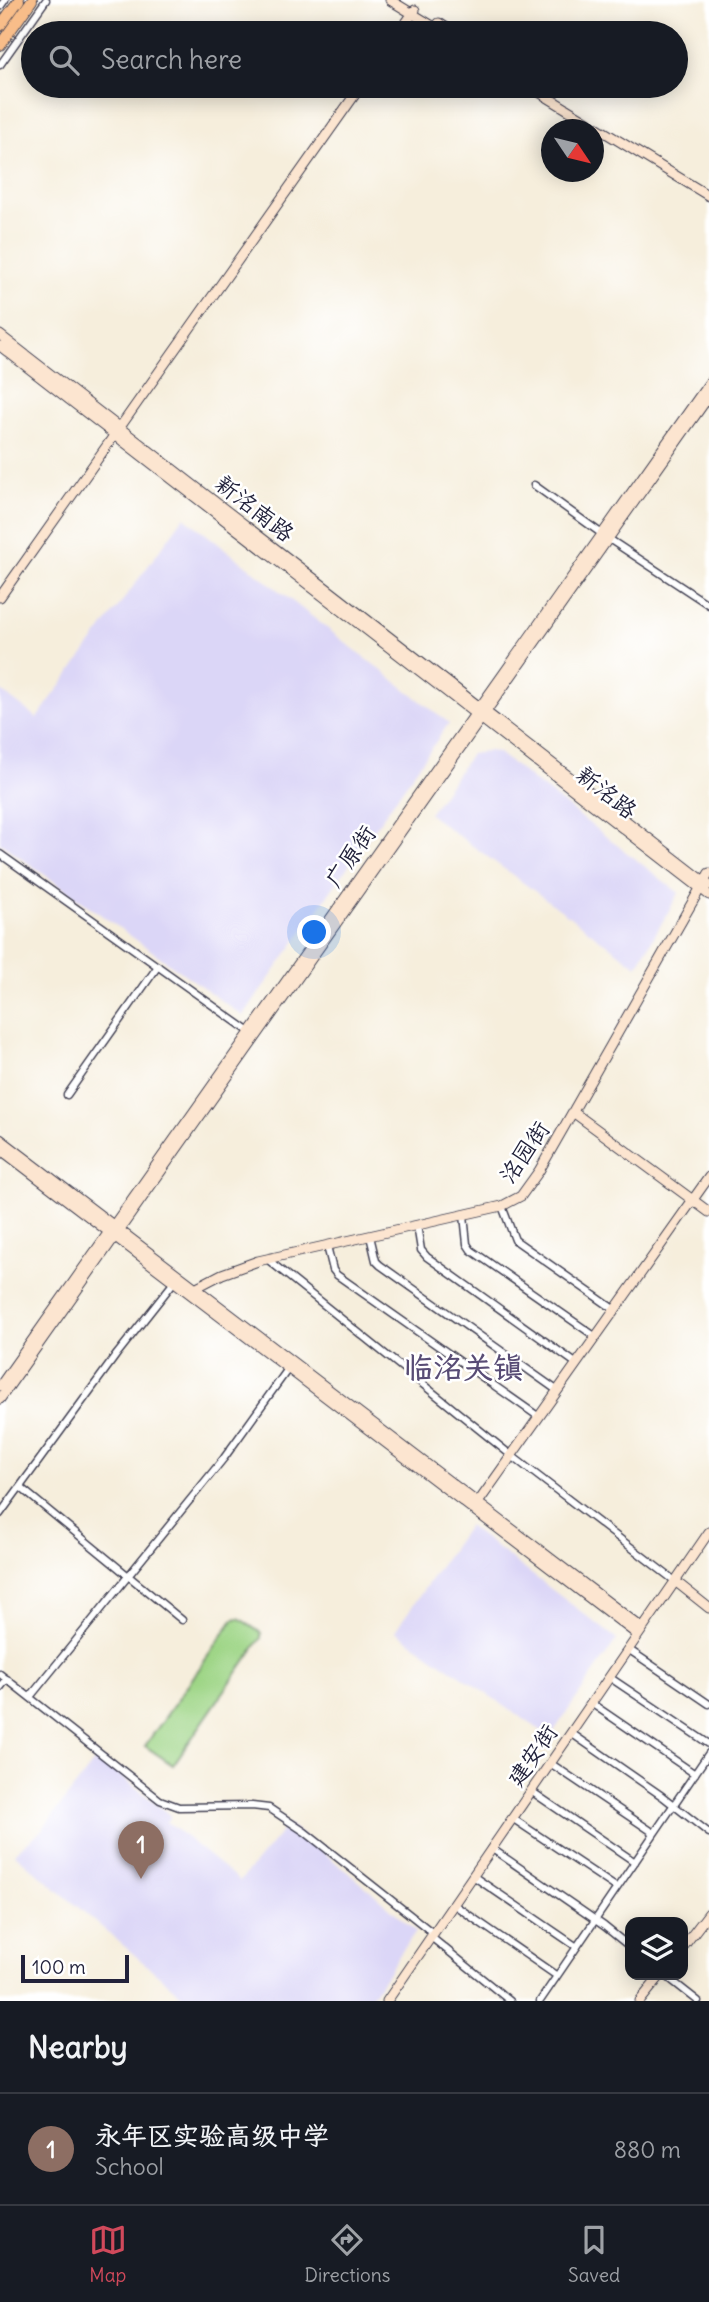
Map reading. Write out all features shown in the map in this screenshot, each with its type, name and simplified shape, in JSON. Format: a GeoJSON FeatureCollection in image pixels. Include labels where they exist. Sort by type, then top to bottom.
{"type":"FeatureCollection","features":[{"type":"Feature","properties":{"kind":"main road"},"geometry":{"type":"LineString","coordinates":[[0,26],[19,0]]}},
{"type":"Feature","properties":{"kind":"main road"},"geometry":{"type":"LineString","coordinates":[[0,45],[32,0]]}},
{"type":"Feature","properties":{"kind":"street"},"geometry":{"type":"LineString","coordinates":[[0,7],[5,0]]}},
{"type":"Feature","properties":{"kind":"street"},"geometry":{"type":"LineString","coordinates":[[31,21],[46,0]]}},
{"type":"Feature","properties":{"kind":"street"},"geometry":{"type":"LineString","coordinates":[[390,0],[433,21]]}},
{"type":"Feature","properties":{"kind":"street"},"geometry":{"type":"LineString","coordinates":[[401,0],[427,21]]}},
{"type":"Feature","properties":{"kind":"street"},"geometry":{"type":"LineString","coordinates":[[407,21],[414,11]]}},
{"type":"Feature","properties":{"kind":"street"},"geometry":{"type":"LineString","coordinates":[[0,65],[21,35]]}},
{"type":"Feature","properties":{"kind":"street"},"geometry":{"type":"LineString","coordinates":[[0,597],[353,98]]}},
{"type":"Feature","properties":{"kind":"street"},"geometry":{"type":"LineString","coordinates":[[549,98],[709,196]]}},
{"type":"Feature","properties":{"kind":"street"},"geometry":{"type":"LineString","coordinates":[[561,98],[709,189]]}},
{"type":"Feature","properties":{"kind":"street","name":"新洺南路"},"geometry":{"type":"LineString","coordinates":[[0,335],[117,431],[480,713]]}},
{"type":"Feature","properties":{"kind":"street","name":"新洺南路"},"geometry":{"type":"LineString","coordinates":[[0,346],[117,431]]}},
{"type":"Feature","properties":{"kind":"street","name":"广原街"},"geometry":{"type":"LineString","coordinates":[[0,1386],[115,1232],[605,536],[709,383]]}},
{"type":"Feature","properties":{"kind":"street","name":"广原街"},"geometry":{"type":"LineString","coordinates":[[605,536],[709,396]]}},
{"type":"Feature","properties":{"kind":"street"},"geometry":{"type":"LineString","coordinates":[[534,485],[709,605]]}},
{"type":"Feature","properties":{"kind":"street","name":"广原街"},"geometry":{"type":"LineString","coordinates":[[0,1399],[250,1032],[480,713]]}},
{"type":"Feature","properties":{"kind":"street","name":"新洺路"},"geometry":{"type":"LineString","coordinates":[[480,713],[706,882],[709,895]]}},
{"type":"Feature","properties":{"kind":"street"},"geometry":{"type":"LineString","coordinates":[[0,854],[250,1032]]}},
{"type":"Feature","properties":{"kind":"street","name":"洺园街"},"geometry":{"type":"LineString","coordinates":[[195,1288],[222,1274],[267,1259],[502,1206],[521,1196],[573,1112],[706,882]]}},
{"type":"Feature","properties":{"kind":"street"},"geometry":{"type":"LineString","coordinates":[[67,1095],[158,966]]}},
{"type":"Feature","properties":{"kind":"street"},"geometry":{"type":"LineString","coordinates":[[573,1112],[709,1212]]}},
{"type":"Feature","properties":{"kind":"street"},"geometry":{"type":"LineString","coordinates":[[0,1139],[174,1282],[640,1632]]}},
{"type":"Feature","properties":{"kind":"street"},"geometry":{"type":"LineString","coordinates":[[0,1149],[195,1288],[475,1507]]}},
{"type":"Feature","properties":{"kind":"street"},"geometry":{"type":"LineString","coordinates":[[475,1507],[709,1177]]}},
{"type":"Feature","properties":{"kind":"street"},"geometry":{"type":"LineString","coordinates":[[502,1206],[515,1240],[615,1310]]}},
{"type":"Feature","properties":{"kind":"street"},"geometry":{"type":"LineString","coordinates":[[464,1215],[467,1244],[471,1250],[596,1337]]}},
{"type":"Feature","properties":{"kind":"street"},"geometry":{"type":"LineString","coordinates":[[417,1225],[421,1250],[427,1257],[577,1364]]}},
{"type":"Feature","properties":{"kind":"street"},"geometry":{"type":"LineString","coordinates":[[370,1236],[376,1261],[380,1265],[558,1391]]}},
{"type":"Feature","properties":{"kind":"street"},"geometry":{"type":"LineString","coordinates":[[327,1246],[332,1270],[337,1275],[539,1417]]}},
{"type":"Feature","properties":{"kind":"street"},"geometry":{"type":"LineString","coordinates":[[267,1259],[512,1456],[709,1608]]}},
{"type":"Feature","properties":{"kind":"street"},"geometry":{"type":"LineString","coordinates":[[0,1514],[117,1354],[174,1282]]}},
{"type":"Feature","properties":{"kind":"street"},"geometry":{"type":"LineString","coordinates":[[30,1697],[224,1458],[288,1369]]}},
{"type":"Feature","properties":{"kind":"street"},"geometry":{"type":"LineString","coordinates":[[20,1487],[182,1620]]}},
{"type":"Feature","properties":{"kind":"street","name":"建安街"},"geometry":{"type":"LineString","coordinates":[[387,2001],[709,1532]]}},
{"type":"Feature","properties":{"kind":"street"},"geometry":{"type":"LineString","coordinates":[[628,1649],[709,1704]]}},
{"type":"Feature","properties":{"kind":"street"},"geometry":{"type":"LineString","coordinates":[[0,1674],[160,1800],[179,1807],[269,1808],[305,1832],[510,2001]]}},
{"type":"Feature","properties":{"kind":"street"},"geometry":{"type":"LineString","coordinates":[[609,1677],[709,1744]]}},
{"type":"Feature","properties":{"kind":"street"},"geometry":{"type":"LineString","coordinates":[[0,1688],[7,1679]]}},
{"type":"Feature","properties":{"kind":"street"},"geometry":{"type":"LineString","coordinates":[[591,1703],[695,1774]]}},
{"type":"Feature","properties":{"kind":"street"},"geometry":{"type":"LineString","coordinates":[[571,1733],[674,1805],[709,1833]]}},
{"type":"Feature","properties":{"kind":"street"},"geometry":{"type":"LineString","coordinates":[[540,2001],[709,1754]]}},
{"type":"Feature","properties":{"kind":"street"},"geometry":{"type":"LineString","coordinates":[[550,1763],[654,1833]]}},
{"type":"Feature","properties":{"kind":"street"},"geometry":{"type":"LineString","coordinates":[[531,1791],[635,1862]]}},
{"type":"Feature","properties":{"kind":"street"},"geometry":{"type":"LineString","coordinates":[[512,1818],[617,1888]]}},
{"type":"Feature","properties":{"kind":"street"},"geometry":{"type":"LineString","coordinates":[[491,1848],[625,1943]]}},
{"type":"Feature","properties":{"kind":"street"},"geometry":{"type":"LineString","coordinates":[[473,1876],[577,1947]]}},
{"type":"Feature","properties":{"kind":"street"},"geometry":{"type":"LineString","coordinates":[[453,1904],[557,1976]]}},
{"type":"Feature","properties":{"kind":"street"},"geometry":{"type":"LineString","coordinates":[[688,1940],[709,1913]]}},
{"type":"Feature","properties":{"kind":"street"},"geometry":{"type":"LineString","coordinates":[[640,2001],[659,1980]]}},
{"type":"Feature","properties":{"kind":"street"},"geometry":{"type":"LineString","coordinates":[[670,1980],[698,2001]]}},
{"type":"Feature","properties":{"kind":"shaded area"},"geometry":{"type":"Polygon","coordinates":[[[184,517],[449,723],[243,1016],[0,843],[0,690],[37,718],[184,517]]]}},
{"type":"Feature","properties":{"kind":"shaded area"},"geometry":{"type":"Polygon","coordinates":[[[490,751],[498,753],[679,893],[637,966],[429,814],[471,754],[490,751]]]}},
{"type":"Feature","properties":{"kind":"shaded area"},"geometry":{"type":"Polygon","coordinates":[[[468,1526],[617,1639],[550,1737],[395,1631],[468,1526]]]}},
{"type":"Feature","properties":{"kind":"shaded area"},"geometry":{"type":"Polygon","coordinates":[[[98,1757],[171,1816],[167,1822],[240,1881],[287,1825],[366,1887],[416,1931],[368,2001],[189,2001],[14,1853],[41,1831],[98,1757]]]}},
{"type":"Feature","properties":{"kind":"green space"},"geometry":{"type":"Polygon","coordinates":[[[239,1618],[261,1633],[261,1638],[173,1765],[145,1746],[234,1619],[239,1618]]]}},
{"type":"Feature","properties":{"kind":"place","name":"永年区实验高级中学"},"geometry":{"type":"Point","coordinates":[141,1879]}},
{"type":"Feature","properties":{"kind":"district","name":"临洺关镇"},"geometry":{"type":"Point","coordinates":[463,1367]}}]}
